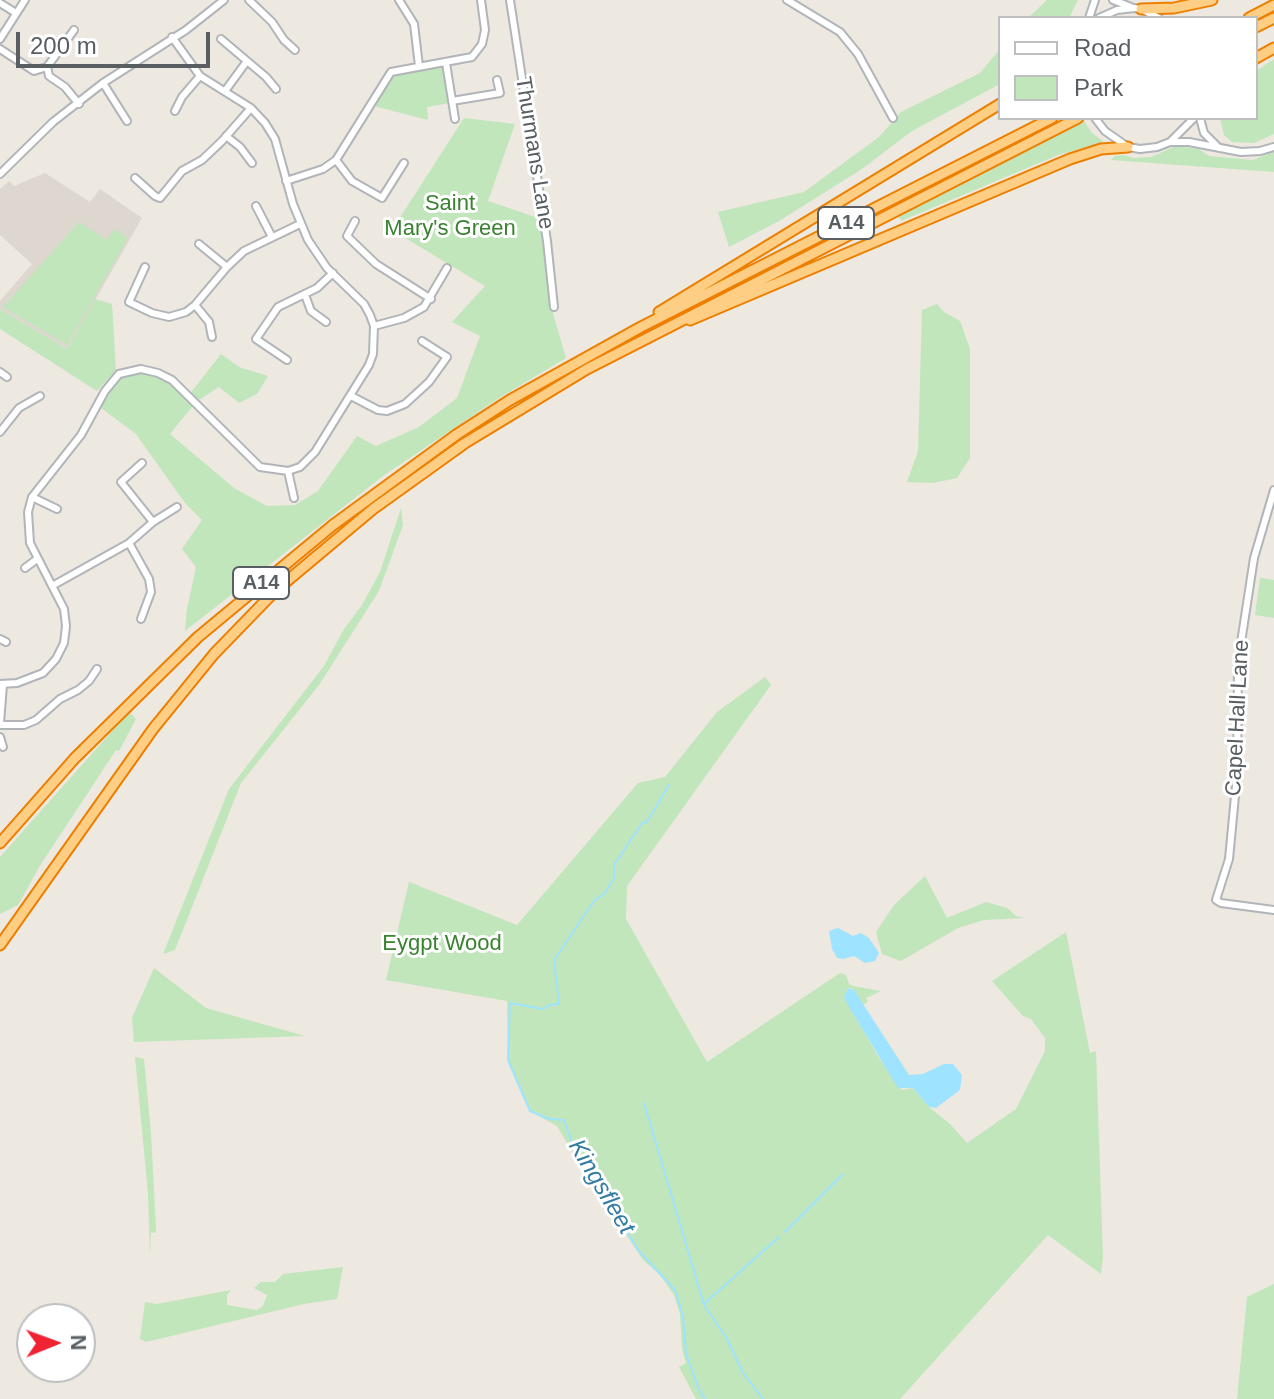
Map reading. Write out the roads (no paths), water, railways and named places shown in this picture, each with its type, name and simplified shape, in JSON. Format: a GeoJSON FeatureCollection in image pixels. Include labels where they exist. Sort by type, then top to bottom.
{"type":"FeatureCollection","features":[{"type":"Feature","properties":{"kind":"highway"},"geometry":{"type":"LineString","coordinates":[[1138,8],[1174,8],[1212,0]]}},
{"type":"Feature","properties":{"kind":"highway"},"geometry":{"type":"LineString","coordinates":[[1253,16],[1274,5]]}},
{"type":"Feature","properties":{"kind":"highway","name":"A14"},"geometry":{"type":"LineString","coordinates":[[641,327],[659,311],[998,105]]}},
{"type":"Feature","properties":{"kind":"highway","name":"A14"},"geometry":{"type":"LineString","coordinates":[[0,843],[75,758],[198,637],[265,580],[411,466],[510,400],[585,357],[1048,120]]}},
{"type":"Feature","properties":{"kind":"highway","name":"A14"},"geometry":{"type":"LineString","coordinates":[[0,945],[161,718],[242,623],[303,565],[384,500],[465,443],[587,369],[1074,120]]}},
{"type":"Feature","properties":{"kind":"highway","name":"A14"},"geometry":{"type":"LineString","coordinates":[[677,324],[703,317],[1070,159],[1101,149],[1128,147]]}},
{"type":"Feature","properties":{"kind":"street"},"geometry":{"type":"LineString","coordinates":[[0,39],[25,0]]}},
{"type":"Feature","properties":{"kind":"street"},"geometry":{"type":"LineString","coordinates":[[0,174],[53,122],[103,83],[224,0]]}},
{"type":"Feature","properties":{"kind":"street"},"geometry":{"type":"LineString","coordinates":[[249,0],[295,50]]}},
{"type":"Feature","properties":{"kind":"street"},"geometry":{"type":"LineString","coordinates":[[399,0],[414,24],[419,66]]}},
{"type":"Feature","properties":{"kind":"street"},"geometry":{"type":"LineString","coordinates":[[286,181],[323,169],[336,160],[391,72],[472,57],[482,44],[485,30],[481,0]]}},
{"type":"Feature","properties":{"kind":"street","name":"Thurmans Lane"},"geometry":{"type":"LineString","coordinates":[[510,0],[547,240],[554,307]]}},
{"type":"Feature","properties":{"kind":"street"},"geometry":{"type":"LineString","coordinates":[[787,0],[840,32],[858,54],[893,118]]}},
{"type":"Feature","properties":{"kind":"street"},"geometry":{"type":"LineString","coordinates":[[1113,0],[1155,16]]}},
{"type":"Feature","properties":{"kind":"street"},"geometry":{"type":"LineString","coordinates":[[0,3],[16,13]]}},
{"type":"Feature","properties":{"kind":"street"},"geometry":{"type":"LineString","coordinates":[[1104,16],[1117,10],[1138,8]]}},
{"type":"Feature","properties":{"kind":"street"},"geometry":{"type":"LineString","coordinates":[[0,49],[34,71],[47,67],[74,30]]}},
{"type":"Feature","properties":{"kind":"street"},"geometry":{"type":"LineString","coordinates":[[97,669],[89,681],[56,702],[36,720],[24,725],[0,724],[1,684],[17,683],[43,673],[56,659],[64,643],[64,609],[30,543],[27,525],[32,497],[81,435],[112,380],[131,370],[149,370],[172,380],[260,467],[288,471],[300,467],[315,452],[351,396],[373,354],[374,326],[364,304],[317,254],[300,224],[275,139],[251,108],[200,76],[172,37]]}},
{"type":"Feature","properties":{"kind":"street"},"geometry":{"type":"LineString","coordinates":[[221,39],[276,89]]}},
{"type":"Feature","properties":{"kind":"street"},"geometry":{"type":"LineString","coordinates":[[225,91],[247,61]]}},
{"type":"Feature","properties":{"kind":"street"},"geometry":{"type":"LineString","coordinates":[[446,63],[455,119]]}},
{"type":"Feature","properties":{"kind":"street"},"geometry":{"type":"LineString","coordinates":[[47,67],[49,76],[65,87],[79,104]]}},
{"type":"Feature","properties":{"kind":"street"},"geometry":{"type":"LineString","coordinates":[[175,111],[182,97],[200,76]]}},
{"type":"Feature","properties":{"kind":"street"},"geometry":{"type":"LineString","coordinates":[[452,101],[500,93],[497,80]]}},
{"type":"Feature","properties":{"kind":"street"},"geometry":{"type":"LineString","coordinates":[[103,83],[127,121]]}},
{"type":"Feature","properties":{"kind":"street"},"geometry":{"type":"LineString","coordinates":[[135,178],[160,198],[182,171],[202,160],[251,108]]}},
{"type":"Feature","properties":{"kind":"street"},"geometry":{"type":"LineString","coordinates":[[1097,120],[1105,131],[1128,147],[1189,142],[1241,152],[1274,147]]}},
{"type":"Feature","properties":{"kind":"street"},"geometry":{"type":"LineString","coordinates":[[1170,142],[1192,120]]}},
{"type":"Feature","properties":{"kind":"street"},"geometry":{"type":"LineString","coordinates":[[1201,120],[1204,133],[1222,150]]}},
{"type":"Feature","properties":{"kind":"street"},"geometry":{"type":"LineString","coordinates":[[226,136],[240,147],[252,163]]}},
{"type":"Feature","properties":{"kind":"street"},"geometry":{"type":"LineString","coordinates":[[336,160],[352,181],[382,198],[404,163]]}},
{"type":"Feature","properties":{"kind":"street"},"geometry":{"type":"LineString","coordinates":[[256,206],[272,237]]}},
{"type":"Feature","properties":{"kind":"street"},"geometry":{"type":"LineString","coordinates":[[355,221],[347,236],[376,264],[431,299]]}},
{"type":"Feature","properties":{"kind":"street"},"geometry":{"type":"LineString","coordinates":[[145,267],[129,302],[169,317],[186,312],[195,305],[244,251],[300,224]]}},
{"type":"Feature","properties":{"kind":"street"},"geometry":{"type":"LineString","coordinates":[[199,244],[227,267]]}},
{"type":"Feature","properties":{"kind":"street"},"geometry":{"type":"LineString","coordinates":[[374,326],[416,313],[431,299],[447,268]]}},
{"type":"Feature","properties":{"kind":"street"},"geometry":{"type":"LineString","coordinates":[[287,360],[256,339],[278,307],[305,295],[333,273]]}},
{"type":"Feature","properties":{"kind":"street"},"geometry":{"type":"LineString","coordinates":[[305,295],[311,311],[326,322]]}},
{"type":"Feature","properties":{"kind":"street"},"geometry":{"type":"LineString","coordinates":[[195,305],[209,322],[212,337]]}},
{"type":"Feature","properties":{"kind":"street"},"geometry":{"type":"LineString","coordinates":[[351,396],[378,410],[387,411],[405,404],[429,382],[447,357],[422,341]]}},
{"type":"Feature","properties":{"kind":"street"},"geometry":{"type":"LineString","coordinates":[[0,372],[7,377]]}},
{"type":"Feature","properties":{"kind":"street"},"geometry":{"type":"LineString","coordinates":[[0,432],[19,408],[40,396]]}},
{"type":"Feature","properties":{"kind":"street"},"geometry":{"type":"LineString","coordinates":[[142,463],[121,482],[153,522]]}},
{"type":"Feature","properties":{"kind":"street"},"geometry":{"type":"LineString","coordinates":[[288,471],[294,498]]}},
{"type":"Feature","properties":{"kind":"street","name":"Capel Hall Lane"},"geometry":{"type":"LineString","coordinates":[[1274,490],[1254,558],[1238,662],[1237,775],[1229,859],[1216,900],[1274,910]]}},
{"type":"Feature","properties":{"kind":"street"},"geometry":{"type":"LineString","coordinates":[[32,497],[57,509]]}},
{"type":"Feature","properties":{"kind":"street"},"geometry":{"type":"LineString","coordinates":[[52,586],[129,543],[177,507]]}},
{"type":"Feature","properties":{"kind":"street"},"geometry":{"type":"LineString","coordinates":[[129,543],[149,579],[151,592],[141,619]]}},
{"type":"Feature","properties":{"kind":"street"},"geometry":{"type":"LineString","coordinates":[[25,568],[37,559]]}},
{"type":"Feature","properties":{"kind":"street"},"geometry":{"type":"LineString","coordinates":[[0,737],[3,747]]}},
{"type":"Feature","properties":{"kind":"water"},"geometry":{"type":"Polygon","coordinates":[[[838,928],[853,936],[861,933],[869,938],[879,953],[875,961],[865,963],[854,956],[837,958],[829,931],[838,928]]]}},
{"type":"Feature","properties":{"kind":"water"},"geometry":{"type":"Polygon","coordinates":[[[848,988],[854,990],[909,1075],[923,1074],[944,1064],[953,1064],[962,1075],[960,1090],[936,1108],[929,1107],[913,1088],[898,1088],[844,997],[848,988]]]}},
{"type":"Feature","properties":{"kind":"waterway","name":"Kingsfleet"},"geometry":{"type":"LineString","coordinates":[[669,785],[647,822],[642,823],[614,865],[614,878],[604,894],[594,901],[554,960],[559,1004],[543,1009],[510,1003],[508,1060],[530,1111],[549,1119],[564,1120],[575,1151],[639,1251],[675,1290],[683,1316],[686,1354],[705,1399]]}},
{"type":"Feature","properties":{"kind":"waterway"},"geometry":{"type":"LineString","coordinates":[[644,1103],[704,1305],[727,1339],[743,1373],[763,1399]]}},
{"type":"Feature","properties":{"kind":"waterway"},"geometry":{"type":"LineString","coordinates":[[785,1232],[842,1175]]}},
{"type":"Feature","properties":{"kind":"waterway"},"geometry":{"type":"LineString","coordinates":[[705,1303],[779,1237]]}},
{"type":"Feature","properties":{"kind":"park label","name":"Saint Mary's Green"},"geometry":{"type":"Point","coordinates":[450,216]}},
{"type":"Feature","properties":{"kind":"park label","name":"Eygpt Wood"},"geometry":{"type":"Point","coordinates":[442,944]}}]}
